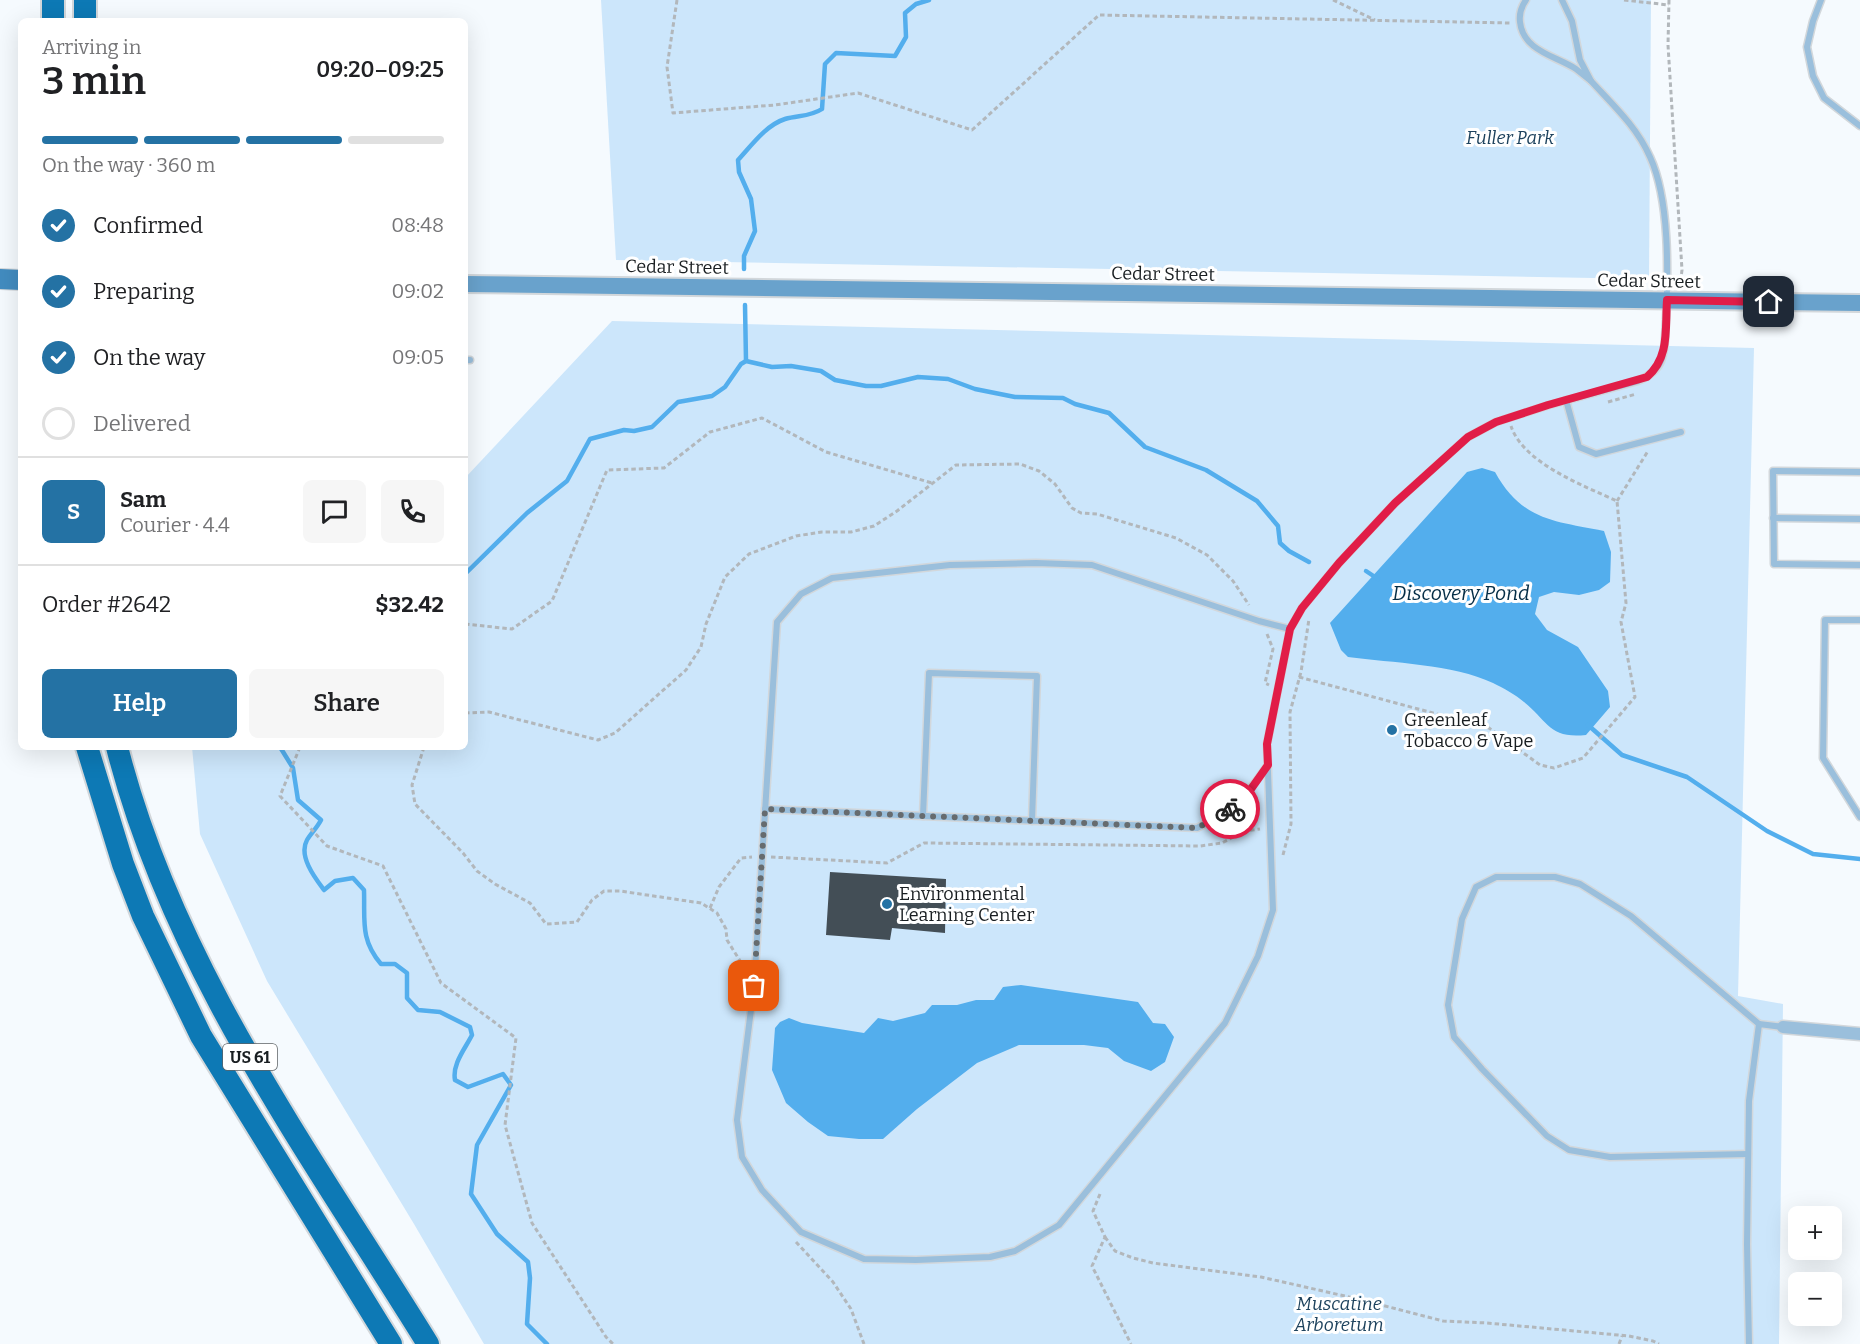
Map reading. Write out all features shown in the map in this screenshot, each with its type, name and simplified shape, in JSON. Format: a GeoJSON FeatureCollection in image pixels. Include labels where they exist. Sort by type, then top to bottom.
{"type":"FeatureCollection","features":[{"type":"Feature","properties":{"kind":"highway"},"geometry":{"type":"LineString","coordinates":[[53,0],[53,18]]}},
{"type":"Feature","properties":{"kind":"highway"},"geometry":{"type":"LineString","coordinates":[[85,0],[85,18]]}},
{"type":"Feature","properties":{"kind":"highway","name":"US 61"},"geometry":{"type":"LineString","coordinates":[[88,750],[123,864],[143,916],[187,1008],[391,1344]]}},
{"type":"Feature","properties":{"kind":"highway","name":"US 61"},"geometry":{"type":"LineString","coordinates":[[118,750],[144,834],[168,896],[199,964],[236,1035],[310,1158],[428,1344]]}},
{"type":"Feature","properties":{"kind":"main road"},"geometry":{"type":"LineString","coordinates":[[0,279],[18,280]]}},
{"type":"Feature","properties":{"kind":"main road","name":"Cedar Street"},"geometry":{"type":"LineString","coordinates":[[468,284],[1860,303]]}},
{"type":"Feature","properties":{"kind":"street"},"geometry":{"type":"LineString","coordinates":[[1783,1027],[1860,1035]]}},
{"type":"Feature","properties":{"kind":"lane"},"geometry":{"type":"LineString","coordinates":[[1290,629],[1259,621],[1092,565],[1036,563],[950,565],[832,578],[801,594],[777,622],[754,986],[737,1120],[742,1157],[762,1190],[801,1232],[864,1259],[916,1260],[990,1257],[1015,1251],[1059,1225],[1225,1023],[1258,957],[1273,910],[1267,744],[1290,629],[1302,608],[1339,563],[1395,503],[1468,437],[1496,422],[1638,381],[1657,369],[1665,345],[1673,301],[1660,191],[1651,158],[1641,138],[1626,118],[1591,81],[1575,69],[1543,53],[1522,33],[1520,12],[1526,0]]}},
{"type":"Feature","properties":{"kind":"lane"},"geometry":{"type":"LineString","coordinates":[[1562,0],[1572,21],[1580,60],[1591,81]]}},
{"type":"Feature","properties":{"kind":"lane"},"geometry":{"type":"LineString","coordinates":[[1821,0],[1807,47],[1813,76],[1824,98],[1860,126]]}},
{"type":"Feature","properties":{"kind":"lane"},"geometry":{"type":"LineString","coordinates":[[1566,400],[1580,447],[1596,454],[1681,432]]}},
{"type":"Feature","properties":{"kind":"lane"},"geometry":{"type":"LineString","coordinates":[[1860,472],[1773,471],[1774,564],[1860,565]]}},
{"type":"Feature","properties":{"kind":"lane"},"geometry":{"type":"LineString","coordinates":[[1773,518],[1860,519]]}},
{"type":"Feature","properties":{"kind":"lane"},"geometry":{"type":"LineString","coordinates":[[1860,620],[1825,621],[1823,758],[1860,817]]}},
{"type":"Feature","properties":{"kind":"lane"},"geometry":{"type":"LineString","coordinates":[[923,816],[929,673],[1037,676],[1032,821]]}},
{"type":"Feature","properties":{"kind":"lane"},"geometry":{"type":"LineString","coordinates":[[765,809],[1197,828],[1224,814],[1251,789],[1268,765]]}},
{"type":"Feature","properties":{"kind":"lane"},"geometry":{"type":"LineString","coordinates":[[1748,1154],[1610,1157],[1569,1150],[1546,1136],[1454,1037],[1448,1005],[1462,919],[1476,887],[1496,877],[1555,877],[1580,884],[1631,916],[1759,1024],[1783,1027]]}},
{"type":"Feature","properties":{"kind":"lane"},"geometry":{"type":"LineString","coordinates":[[1749,1344],[1747,1244],[1749,1101],[1759,1024]]}},
{"type":"Feature","properties":{"kind":"path"},"geometry":{"type":"LineString","coordinates":[[677,0],[667,67],[673,113],[775,105],[858,93],[972,130],[1099,15],[1520,23]]}},
{"type":"Feature","properties":{"kind":"path"},"geometry":{"type":"LineString","coordinates":[[1333,0],[1377,20]]}},
{"type":"Feature","properties":{"kind":"path"},"geometry":{"type":"LineString","coordinates":[[1624,0],[1669,5]]}},
{"type":"Feature","properties":{"kind":"path"},"geometry":{"type":"LineString","coordinates":[[1669,0],[1668,45],[1682,270],[1673,301]]}},
{"type":"Feature","properties":{"kind":"path"},"geometry":{"type":"LineString","coordinates":[[1599,404],[1638,393]]}},
{"type":"Feature","properties":{"kind":"path"},"geometry":{"type":"LineString","coordinates":[[468,624],[512,629],[552,601],[607,470],[664,468],[710,432],[762,418],[826,452],[932,483]]}},
{"type":"Feature","properties":{"kind":"path"},"geometry":{"type":"LineString","coordinates":[[1502,428],[1519,422]]}},
{"type":"Feature","properties":{"kind":"path"},"geometry":{"type":"LineString","coordinates":[[1510,425],[1514,438],[1563,477],[1617,501]]}},
{"type":"Feature","properties":{"kind":"path"},"geometry":{"type":"LineString","coordinates":[[1299,677],[1489,728],[1539,765],[1554,768],[1583,758],[1635,697],[1621,622],[1626,603],[1617,501],[1656,439]]}},
{"type":"Feature","properties":{"kind":"path"},"geometry":{"type":"LineString","coordinates":[[468,712],[489,712],[598,740],[615,733],[686,670],[701,647],[706,624],[725,577],[749,554],[796,536],[822,532],[851,532],[874,526],[956,465],[1020,464],[1039,471],[1055,484],[1072,508],[1081,513],[1097,514],[1176,538],[1207,555],[1233,581],[1259,621],[1273,649],[1264,683],[1293,703]]}},
{"type":"Feature","properties":{"kind":"path"},"geometry":{"type":"LineString","coordinates":[[1282,858],[1291,824],[1290,712],[1299,677],[1310,609]]}},
{"type":"Feature","properties":{"kind":"path"},"geometry":{"type":"LineString","coordinates":[[299,750],[280,795],[327,846],[383,866],[441,983],[516,1038],[505,1125],[532,1223],[606,1337],[613,1344]]}},
{"type":"Feature","properties":{"kind":"path"},"geometry":{"type":"LineString","coordinates":[[423,750],[412,785],[415,804],[448,837],[477,871],[495,884],[530,903],[546,924],[577,922],[592,900],[604,891],[620,891],[701,903],[717,913],[726,929],[727,940],[742,964],[738,1012]]}},
{"type":"Feature","properties":{"kind":"path"},"geometry":{"type":"LineString","coordinates":[[710,908],[719,886],[741,858],[887,863],[924,843],[1200,846],[1222,843],[1245,831],[1291,824]]}},
{"type":"Feature","properties":{"kind":"path"},"geometry":{"type":"LineString","coordinates":[[1100,1193],[1093,1211],[1105,1237],[1115,1251],[1133,1258],[1153,1263],[1261,1277],[1443,1321],[1622,1336],[1659,1344]]}},
{"type":"Feature","properties":{"kind":"path"},"geometry":{"type":"LineString","coordinates":[[1105,1237],[1092,1266],[1131,1344]]}},
{"type":"Feature","properties":{"kind":"path"},"geometry":{"type":"LineString","coordinates":[[795,1240],[833,1282],[851,1309],[864,1344]]}},
{"type":"Feature","properties":{"kind":"path"},"geometry":{"type":"LineString","coordinates":[[1619,1344],[1622,1336]]}},
{"type":"Feature","properties":{"kind":"green space","name":"Fuller Park"},"geometry":{"type":"Polygon","coordinates":[[[601,0],[1651,0],[1649,279],[616,260],[601,0]]]}},
{"type":"Feature","properties":{"kind":"green space","name":"Muscatine Arboretum"},"geometry":{"type":"Polygon","coordinates":[[[612,321],[1754,348],[1738,996],[1783,1004],[1779,1344],[484,1344],[267,981],[200,834],[192,750],[468,750],[468,475],[612,321]]]}},
{"type":"Feature","properties":{"kind":"water","name":"Discovery Pond"},"geometry":{"type":"Polygon","coordinates":[[[1482,468],[1495,472],[1505,488],[1528,510],[1555,521],[1604,531],[1611,552],[1610,582],[1599,590],[1579,595],[1554,592],[1539,597],[1535,614],[1547,630],[1578,647],[1608,691],[1610,707],[1586,735],[1574,736],[1556,731],[1517,697],[1477,677],[1422,665],[1348,657],[1341,650],[1330,623],[1467,472],[1482,468]]]}},
{"type":"Feature","properties":{"kind":"water"},"geometry":{"type":"Polygon","coordinates":[[[1021,985],[1138,1002],[1153,1023],[1165,1024],[1174,1037],[1165,1062],[1151,1071],[1124,1061],[1108,1048],[1084,1045],[1019,1045],[977,1063],[917,1109],[883,1139],[828,1136],[786,1103],[772,1070],[775,1028],[780,1022],[789,1018],[802,1023],[864,1033],[878,1018],[893,1021],[925,1013],[932,1005],[957,1005],[976,1000],[994,1000],[1003,987],[1021,985]]]}},
{"type":"Feature","properties":{"kind":"building","name":"Environmental Learning Center"},"geometry":{"type":"Polygon","coordinates":[[[830,872],[946,879],[945,933],[892,928],[890,940],[826,935],[830,872]]]}},
{"type":"Feature","properties":{"kind":"waterway"},"geometry":{"type":"LineString","coordinates":[[744,269],[744,256],[755,231],[751,199],[739,172],[738,160],[771,126],[822,109],[825,64],[836,53],[895,56],[906,37],[905,13],[916,4],[929,0]]}},
{"type":"Feature","properties":{"kind":"waterway"},"geometry":{"type":"LineString","coordinates":[[745,305],[746,361]]}},
{"type":"Feature","properties":{"kind":"waterway"},"geometry":{"type":"LineString","coordinates":[[468,571],[527,513],[567,481],[590,439],[624,430],[634,431],[652,427],[678,402],[712,396],[725,387],[741,364],[746,361],[772,367],[791,366],[821,371],[835,380],[866,386],[881,386],[918,377],[948,379],[975,389],[1015,397],[1063,398],[1075,404],[1109,413],[1145,447],[1206,470],[1257,501],[1278,526],[1280,543],[1309,562]]}},
{"type":"Feature","properties":{"kind":"waterway"},"geometry":{"type":"LineString","coordinates":[[1366,571],[1378,579]]}},
{"type":"Feature","properties":{"kind":"waterway"},"geometry":{"type":"LineString","coordinates":[[1588,725],[1622,755],[1687,777],[1767,831],[1813,854],[1860,859]]}},
{"type":"Feature","properties":{"kind":"waterway"},"geometry":{"type":"LineString","coordinates":[[282,750],[293,768],[298,800],[321,820],[305,846],[306,860],[316,879],[324,890],[335,881],[353,878],[364,890],[364,920],[370,947],[381,964],[395,964],[407,973],[407,998],[418,1010],[440,1012],[470,1027],[472,1035],[457,1062],[455,1080],[468,1087],[503,1074],[511,1085],[477,1145],[471,1194],[497,1234],[528,1262],[530,1278],[527,1324],[547,1344]]}},
{"type":"Feature","properties":{"kind":"way so far"},"geometry":{"type":"LineString","coordinates":[[754,986],[765,809],[1197,828],[1230,809]]}},
{"type":"Feature","properties":{"kind":"place","name":"Greenleaf Tobacco & Vape"},"geometry":{"type":"Point","coordinates":[1392,730]}},
{"type":"Feature","properties":{"kind":"place","name":"Environmental Learning Center"},"geometry":{"type":"Point","coordinates":[887,904]}},
{"type":"Feature","properties":{"kind":"route"},"geometry":{"type":"LineString","coordinates":[[1230,809],[1251,789],[1268,765],[1267,744],[1290,629],[1302,608],[1339,563],[1395,503],[1454,448],[1468,437],[1496,422],[1647,377],[1657,369],[1661,361],[1665,345],[1667,300],[1769,302]]}}]}
